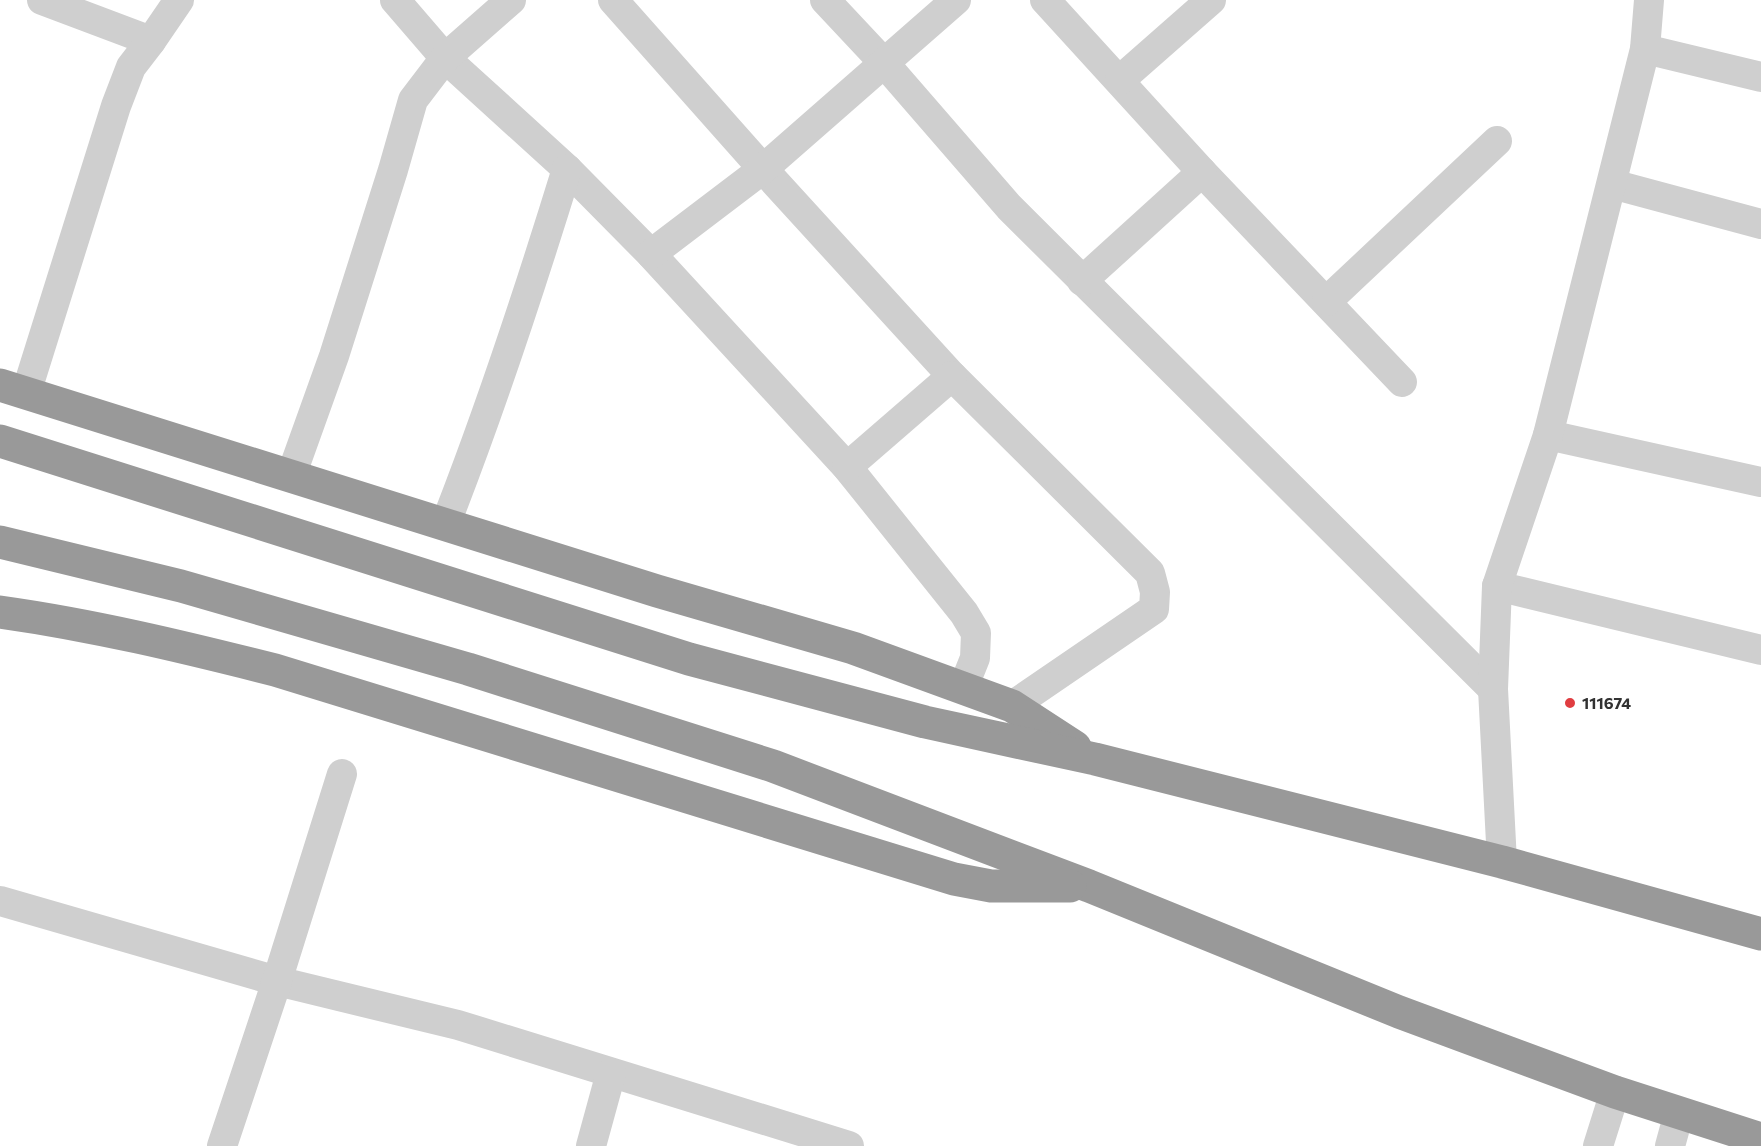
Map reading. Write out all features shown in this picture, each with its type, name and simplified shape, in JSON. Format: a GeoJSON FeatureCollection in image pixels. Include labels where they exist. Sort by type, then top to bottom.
{"type":"FeatureCollection","features":[{"type":"Feature","properties":{"kind":"highway"},"geometry":{"type":"LineString","coordinates":[[13,389],[657,591],[853,648],[1012,706],[1095,759]]}},
{"type":"Feature","properties":{"kind":"highway"},"geometry":{"type":"LineString","coordinates":[[0,441],[689,659],[925,723],[1095,759],[1502,862],[1761,934]]}},
{"type":"Feature","properties":{"kind":"highway"},"geometry":{"type":"LineString","coordinates":[[0,524],[181,586]]}},
{"type":"Feature","properties":{"kind":"highway"},"geometry":{"type":"LineString","coordinates":[[0,542],[181,586],[468,669],[773,765],[1089,886],[1399,1012],[1615,1092],[1761,1139]]}},
{"type":"Feature","properties":{"kind":"highway"},"geometry":{"type":"LineString","coordinates":[[0,612],[52,619],[152,639],[275,670],[954,879],[991,886],[1089,886]]}},
{"type":"Feature","properties":{"kind":"street"},"geometry":{"type":"LineString","coordinates":[[42,0],[151,41]]}},
{"type":"Feature","properties":{"kind":"street"},"geometry":{"type":"LineString","coordinates":[[13,389],[131,67],[178,0]]}},
{"type":"Feature","properties":{"kind":"street"},"geometry":{"type":"LineString","coordinates":[[395,0],[445,58],[567,169],[651,254],[847,467],[964,613],[976,633],[975,658],[963,688]]}},
{"type":"Feature","properties":{"kind":"street"},"geometry":{"type":"LineString","coordinates":[[291,476],[334,356],[413,100],[445,58],[511,0]]}},
{"type":"Feature","properties":{"kind":"street"},"geometry":{"type":"LineString","coordinates":[[613,0],[952,376],[1150,573],[1155,592],[1154,609],[1012,706]]}},
{"type":"Feature","properties":{"kind":"street"},"geometry":{"type":"LineString","coordinates":[[825,0],[885,64],[1009,207],[1493,689]]}},
{"type":"Feature","properties":{"kind":"street"},"geometry":{"type":"LineString","coordinates":[[651,254],[763,169],[956,0]]}},
{"type":"Feature","properties":{"kind":"street"},"geometry":{"type":"LineString","coordinates":[[1045,0],[1202,172],[1402,382]]}},
{"type":"Feature","properties":{"kind":"street"},"geometry":{"type":"LineString","coordinates":[[1120,80],[1211,0]]}},
{"type":"Feature","properties":{"kind":"street"},"geometry":{"type":"LineString","coordinates":[[1502,862],[1493,689],[1497,586],[1548,435],[1645,49],[1649,0]]}},
{"type":"Feature","properties":{"kind":"street"},"geometry":{"type":"LineString","coordinates":[[1645,49],[1761,77]]}},
{"type":"Feature","properties":{"kind":"street"},"geometry":{"type":"LineString","coordinates":[[1327,301],[1497,141]]}},
{"type":"Feature","properties":{"kind":"street"},"geometry":{"type":"LineString","coordinates":[[445,525],[470,462],[525,303],[567,169]]}},
{"type":"Feature","properties":{"kind":"street"},"geometry":{"type":"LineString","coordinates":[[1082,281],[1202,172]]}},
{"type":"Feature","properties":{"kind":"street"},"geometry":{"type":"LineString","coordinates":[[1612,184],[1761,224]]}},
{"type":"Feature","properties":{"kind":"street"},"geometry":{"type":"LineString","coordinates":[[847,467],[952,376]]}},
{"type":"Feature","properties":{"kind":"street"},"geometry":{"type":"LineString","coordinates":[[1548,435],[1761,482]]}},
{"type":"Feature","properties":{"kind":"street"},"geometry":{"type":"LineString","coordinates":[[1497,586],[1761,650]]}},
{"type":"Feature","properties":{"kind":"street"},"geometry":{"type":"LineString","coordinates":[[222,1146],[342,774]]}},
{"type":"Feature","properties":{"kind":"street"},"geometry":{"type":"LineString","coordinates":[[0,901],[277,981],[459,1025],[849,1146]]}},
{"type":"Feature","properties":{"kind":"street"},"geometry":{"type":"LineString","coordinates":[[591,1146],[611,1072]]}},
{"type":"Feature","properties":{"kind":"street"},"geometry":{"type":"LineString","coordinates":[[1598,1146],[1615,1092]]}},
{"type":"Feature","properties":{"kind":"street"},"geometry":{"type":"LineString","coordinates":[[1670,1146],[1679,1113]]}},
{"type":"Feature","properties":{"kind":"place","name":"111674"},"geometry":{"type":"Point","coordinates":[1570,703]}}]}
